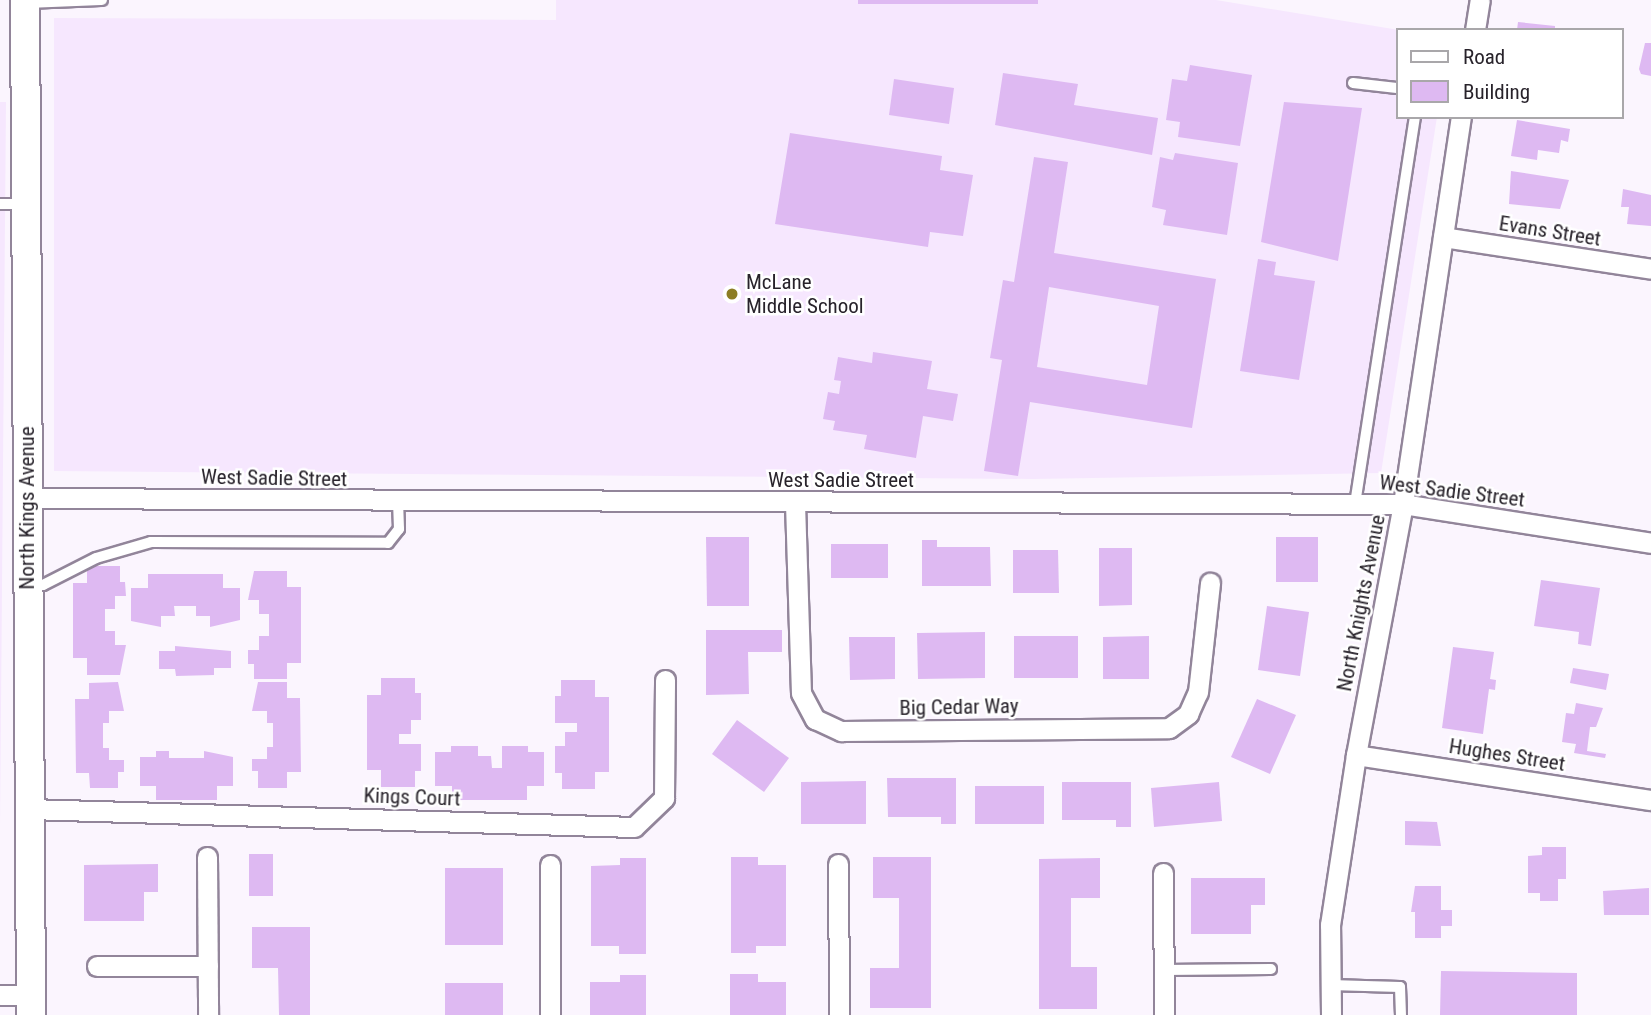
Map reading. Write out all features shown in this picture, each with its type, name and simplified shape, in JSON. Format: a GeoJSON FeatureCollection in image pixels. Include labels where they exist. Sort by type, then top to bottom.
{"type":"FeatureCollection","features":[{"type":"Feature","properties":{"kind":"street"},"geometry":{"type":"LineString","coordinates":[[1475,28],[1480,0]]}},
{"type":"Feature","properties":{"kind":"street","name":"North Kings Avenue"},"geometry":{"type":"LineString","coordinates":[[25,1],[13,204],[28,498],[31,1005]]}},
{"type":"Feature","properties":{"kind":"street","name":"North Knights Avenue"},"geometry":{"type":"LineString","coordinates":[[1331,1015],[1330,925],[1356,755],[1403,504],[1461,119]]}},
{"type":"Feature","properties":{"kind":"street","name":"Evans Street"},"geometry":{"type":"LineString","coordinates":[[1443,237],[1651,269]]}},
{"type":"Feature","properties":{"kind":"street","name":"West Sadie Street"},"geometry":{"type":"LineString","coordinates":[[28,498],[398,502],[1403,504],[1651,543]]}},
{"type":"Feature","properties":{"kind":"street","name":"Big Cedar Way"},"geometry":{"type":"LineString","coordinates":[[795,503],[801,694],[815,719],[841,731],[1169,728],[1188,714],[1198,692],[1210,583]]}},
{"type":"Feature","properties":{"kind":"street","name":"Kings Court"},"geometry":{"type":"LineString","coordinates":[[28,809],[634,827],[664,798],[665,680]]}},
{"type":"Feature","properties":{"kind":"street","name":"Hughes Street"},"geometry":{"type":"LineString","coordinates":[[1356,755],[1651,800]]}},
{"type":"Feature","properties":{"kind":"street"},"geometry":{"type":"LineString","coordinates":[[207,857],[208,1015]]}},
{"type":"Feature","properties":{"kind":"street"},"geometry":{"type":"LineString","coordinates":[[838,864],[839,1015]]}},
{"type":"Feature","properties":{"kind":"street"},"geometry":{"type":"LineString","coordinates":[[550,865],[550,1015]]}},
{"type":"Feature","properties":{"kind":"street"},"geometry":{"type":"LineString","coordinates":[[1163,873],[1164,1015]]}},
{"type":"Feature","properties":{"kind":"street"},"geometry":{"type":"LineString","coordinates":[[97,966],[208,966]]}},
{"type":"Feature","properties":{"kind":"street"},"geometry":{"type":"LineString","coordinates":[[0,995],[31,1005]]}},
{"type":"Feature","properties":{"kind":"lane"},"geometry":{"type":"LineString","coordinates":[[25,1],[102,0]]}},
{"type":"Feature","properties":{"kind":"lane"},"geometry":{"type":"LineString","coordinates":[[1353,83],[1396,88]]}},
{"type":"Feature","properties":{"kind":"lane"},"geometry":{"type":"LineString","coordinates":[[1355,504],[1415,119]]}},
{"type":"Feature","properties":{"kind":"lane"},"geometry":{"type":"LineString","coordinates":[[27,586],[43,585],[96,558],[151,542],[388,543],[399,529],[398,502]]}},
{"type":"Feature","properties":{"kind":"lane"},"geometry":{"type":"LineString","coordinates":[[1163,970],[1271,969]]}},
{"type":"Feature","properties":{"kind":"lane"},"geometry":{"type":"LineString","coordinates":[[1331,985],[1400,987],[1401,1015]]}},
{"type":"Feature","properties":{"kind":"shaded area","name":"McLane Middle School"},"geometry":{"type":"Polygon","coordinates":[[[556,0],[1216,0],[1396,30],[1396,119],[1437,119],[1381,473],[1033,479],[54,471],[54,18],[556,20],[556,0]]]}},
{"type":"Feature","properties":{"kind":"shaded area"},"geometry":{"type":"Polygon","coordinates":[[[0,102],[6,102],[0,829],[0,102]]]}},
{"type":"Feature","properties":{"kind":"building"},"geometry":{"type":"Polygon","coordinates":[[[858,0],[1038,0],[1038,4],[858,4],[858,0]]]}},
{"type":"Feature","properties":{"kind":"building"},"geometry":{"type":"Polygon","coordinates":[[[1518,22],[1555,26],[1555,28],[1517,28],[1518,22]]]}},
{"type":"Feature","properties":{"kind":"building"},"geometry":{"type":"Polygon","coordinates":[[[1645,43],[1651,43],[1651,76],[1641,74],[1639,69],[1645,43]]]}},
{"type":"Feature","properties":{"kind":"building"},"geometry":{"type":"Polygon","coordinates":[[[1190,65],[1252,75],[1240,146],[1178,137],[1180,122],[1166,120],[1172,79],[1187,81],[1190,65]]]}},
{"type":"Feature","properties":{"kind":"building"},"geometry":{"type":"Polygon","coordinates":[[[1003,73],[1078,84],[1074,105],[1158,118],[1152,155],[995,125],[1003,73]]]}},
{"type":"Feature","properties":{"kind":"building"},"geometry":{"type":"Polygon","coordinates":[[[894,79],[954,88],[949,124],[889,115],[894,79]]]}},
{"type":"Feature","properties":{"kind":"building"},"geometry":{"type":"Polygon","coordinates":[[[1284,102],[1362,108],[1338,261],[1261,242],[1284,102]]]}},
{"type":"Feature","properties":{"kind":"building"},"geometry":{"type":"Polygon","coordinates":[[[1517,120],[1570,129],[1568,142],[1561,140],[1559,153],[1538,150],[1537,160],[1511,156],[1517,120]]]}},
{"type":"Feature","properties":{"kind":"building"},"geometry":{"type":"Polygon","coordinates":[[[790,133],[942,156],[940,170],[973,175],[963,236],[930,232],[928,247],[775,224],[790,133]]]}},
{"type":"Feature","properties":{"kind":"building"},"geometry":{"type":"Polygon","coordinates":[[[1175,153],[1238,163],[1227,235],[1163,225],[1166,210],[1152,207],[1160,157],[1173,160],[1175,153]]]}},
{"type":"Feature","properties":{"kind":"building"},"geometry":{"type":"Polygon","coordinates":[[[1034,157],[1068,162],[1054,253],[1216,279],[1192,428],[1030,402],[1018,476],[984,471],[1002,360],[990,358],[1003,280],[1014,282],[1034,157]],[[1049,287],[1037,367],[1147,385],[1159,306],[1049,287]]]}},
{"type":"Feature","properties":{"kind":"building"},"geometry":{"type":"Polygon","coordinates":[[[1511,171],[1569,180],[1560,209],[1509,204],[1511,171]]]}},
{"type":"Feature","properties":{"kind":"building"},"geometry":{"type":"Polygon","coordinates":[[[1623,189],[1651,195],[1651,226],[1627,224],[1629,207],[1621,207],[1623,189]]]}},
{"type":"Feature","properties":{"kind":"building"},"geometry":{"type":"Polygon","coordinates":[[[1258,259],[1276,262],[1274,275],[1315,281],[1299,380],[1240,371],[1258,259]]]}},
{"type":"Feature","properties":{"kind":"building"},"geometry":{"type":"Polygon","coordinates":[[[873,352],[932,361],[927,389],[958,394],[953,421],[923,416],[916,458],[864,449],[867,435],[833,430],[835,421],[823,419],[828,392],[839,394],[841,381],[834,380],[838,357],[872,363],[873,352]]]}},
{"type":"Feature","properties":{"kind":"building"},"geometry":{"type":"Polygon","coordinates":[[[706,537],[749,537],[749,606],[707,606],[706,537]]]}},
{"type":"Feature","properties":{"kind":"building"},"geometry":{"type":"Polygon","coordinates":[[[1276,537],[1318,537],[1318,582],[1276,582],[1276,537]]]}},
{"type":"Feature","properties":{"kind":"building"},"geometry":{"type":"Polygon","coordinates":[[[922,540],[937,540],[937,547],[990,547],[991,586],[922,586],[922,540]]]}},
{"type":"Feature","properties":{"kind":"building"},"geometry":{"type":"Polygon","coordinates":[[[831,544],[888,544],[888,578],[831,578],[831,544]]]}},
{"type":"Feature","properties":{"kind":"building"},"geometry":{"type":"Polygon","coordinates":[[[1099,548],[1132,548],[1132,605],[1099,606],[1099,548]]]}},
{"type":"Feature","properties":{"kind":"building"},"geometry":{"type":"Polygon","coordinates":[[[1013,550],[1058,550],[1059,593],[1013,593],[1013,550]]]}},
{"type":"Feature","properties":{"kind":"building"},"geometry":{"type":"Polygon","coordinates":[[[87,566],[120,566],[120,582],[125,582],[126,596],[115,596],[115,609],[105,609],[105,631],[115,631],[115,645],[126,645],[120,675],[87,675],[87,658],[73,658],[73,583],[87,583],[87,566]]]}},
{"type":"Feature","properties":{"kind":"building"},"geometry":{"type":"Polygon","coordinates":[[[254,571],[287,571],[287,587],[301,587],[301,663],[287,663],[287,679],[254,679],[254,664],[248,664],[248,650],[259,650],[259,636],[269,636],[269,614],[259,614],[259,600],[248,600],[254,571]]]}},
{"type":"Feature","properties":{"kind":"building"},"geometry":{"type":"Polygon","coordinates":[[[148,574],[223,574],[223,588],[240,588],[240,620],[210,627],[210,616],[196,616],[196,606],[174,606],[175,616],[161,616],[161,627],[131,621],[131,588],[148,588],[148,574]]]}},
{"type":"Feature","properties":{"kind":"building"},"geometry":{"type":"Polygon","coordinates":[[[1541,580],[1600,588],[1591,646],[1578,644],[1579,632],[1534,626],[1541,580]]]}},
{"type":"Feature","properties":{"kind":"building"},"geometry":{"type":"Polygon","coordinates":[[[1267,606],[1309,612],[1300,676],[1258,670],[1267,606]]]}},
{"type":"Feature","properties":{"kind":"building"},"geometry":{"type":"Polygon","coordinates":[[[706,630],[782,630],[782,652],[748,652],[749,694],[706,695],[706,630]]]}},
{"type":"Feature","properties":{"kind":"building"},"geometry":{"type":"Polygon","coordinates":[[[985,632],[985,678],[918,679],[917,633],[985,632]]]}},
{"type":"Feature","properties":{"kind":"building"},"geometry":{"type":"Polygon","coordinates":[[[1014,636],[1078,636],[1078,678],[1014,678],[1014,636]]]}},
{"type":"Feature","properties":{"kind":"building"},"geometry":{"type":"Polygon","coordinates":[[[1149,636],[1149,679],[1103,679],[1103,637],[1149,636]]]}},
{"type":"Feature","properties":{"kind":"building"},"geometry":{"type":"Polygon","coordinates":[[[849,637],[895,637],[895,679],[850,680],[849,637]]]}},
{"type":"Feature","properties":{"kind":"building"},"geometry":{"type":"Polygon","coordinates":[[[175,646],[231,651],[231,668],[214,668],[214,675],[176,676],[175,669],[159,669],[159,651],[175,651],[175,646]]]}},
{"type":"Feature","properties":{"kind":"building"},"geometry":{"type":"Polygon","coordinates":[[[1453,647],[1494,652],[1490,679],[1496,680],[1495,690],[1489,689],[1483,734],[1442,728],[1453,647]]]}},
{"type":"Feature","properties":{"kind":"building"},"geometry":{"type":"Polygon","coordinates":[[[1573,668],[1609,674],[1606,690],[1570,683],[1573,668]]]}},
{"type":"Feature","properties":{"kind":"building"},"geometry":{"type":"Polygon","coordinates":[[[381,678],[415,678],[415,693],[421,693],[421,720],[411,720],[411,734],[399,734],[399,744],[421,744],[421,771],[415,771],[415,787],[381,787],[381,770],[367,770],[367,695],[381,695],[381,678]]]}},
{"type":"Feature","properties":{"kind":"building"},"geometry":{"type":"Polygon","coordinates":[[[561,680],[595,680],[595,697],[609,697],[609,772],[595,772],[595,789],[562,789],[562,773],[555,773],[555,746],[565,746],[565,732],[577,732],[577,723],[555,723],[555,696],[561,696],[561,680]]]}},
{"type":"Feature","properties":{"kind":"building"},"geometry":{"type":"Polygon","coordinates":[[[118,682],[124,711],[109,711],[109,723],[103,723],[103,748],[109,748],[109,760],[124,760],[124,772],[118,772],[118,788],[90,788],[89,773],[76,773],[75,699],[89,699],[89,683],[118,682]]]}},
{"type":"Feature","properties":{"kind":"building"},"geometry":{"type":"Polygon","coordinates":[[[258,682],[287,682],[287,698],[300,698],[301,772],[287,772],[287,788],[258,788],[258,771],[252,771],[252,759],[267,759],[267,747],[273,747],[273,723],[267,723],[267,711],[252,711],[258,682]]]}},
{"type":"Feature","properties":{"kind":"building"},"geometry":{"type":"Polygon","coordinates":[[[1257,699],[1296,715],[1270,774],[1231,757],[1257,699]]]}},
{"type":"Feature","properties":{"kind":"building"},"geometry":{"type":"Polygon","coordinates":[[[1576,703],[1603,708],[1596,727],[1590,727],[1587,751],[1606,754],[1605,758],[1574,753],[1576,744],[1562,742],[1566,713],[1574,714],[1576,703]]]}},
{"type":"Feature","properties":{"kind":"building"},"geometry":{"type":"Polygon","coordinates":[[[737,720],[789,758],[764,792],[712,754],[737,720]]]}},
{"type":"Feature","properties":{"kind":"building"},"geometry":{"type":"Polygon","coordinates":[[[451,746],[478,746],[478,756],[491,756],[492,768],[502,768],[502,746],[528,746],[528,752],[544,752],[544,786],[527,786],[527,800],[452,800],[452,786],[435,786],[435,752],[451,752],[451,746]]]}},
{"type":"Feature","properties":{"kind":"building"},"geometry":{"type":"Polygon","coordinates":[[[156,751],[169,751],[169,758],[204,758],[204,751],[233,757],[233,786],[217,786],[217,800],[156,800],[156,786],[140,786],[140,757],[156,757],[156,751]]]}},
{"type":"Feature","properties":{"kind":"building"},"geometry":{"type":"Polygon","coordinates":[[[887,778],[956,778],[956,824],[941,824],[941,817],[888,817],[887,778]]]}},
{"type":"Feature","properties":{"kind":"building"},"geometry":{"type":"Polygon","coordinates":[[[866,781],[866,824],[801,824],[801,782],[866,781]]]}},
{"type":"Feature","properties":{"kind":"building"},"geometry":{"type":"Polygon","coordinates":[[[1062,782],[1131,782],[1131,827],[1116,827],[1116,820],[1062,820],[1062,782]]]}},
{"type":"Feature","properties":{"kind":"building"},"geometry":{"type":"Polygon","coordinates":[[[1219,782],[1222,821],[1154,827],[1151,788],[1219,782]]]}},
{"type":"Feature","properties":{"kind":"building"},"geometry":{"type":"Polygon","coordinates":[[[975,786],[1044,786],[1044,824],[975,824],[975,786]]]}},
{"type":"Feature","properties":{"kind":"building"},"geometry":{"type":"Polygon","coordinates":[[[1405,821],[1437,822],[1441,846],[1405,845],[1405,821]]]}},
{"type":"Feature","properties":{"kind":"building"},"geometry":{"type":"Polygon","coordinates":[[[1542,847],[1566,847],[1566,879],[1558,879],[1558,901],[1540,901],[1540,893],[1528,893],[1528,856],[1542,855],[1542,847]]]}},
{"type":"Feature","properties":{"kind":"building"},"geometry":{"type":"Polygon","coordinates":[[[249,854],[273,854],[273,896],[249,896],[249,854]]]}},
{"type":"Feature","properties":{"kind":"building"},"geometry":{"type":"Polygon","coordinates":[[[731,857],[758,857],[758,865],[786,865],[786,946],[756,946],[756,953],[731,953],[731,857]]]}},
{"type":"Feature","properties":{"kind":"building"},"geometry":{"type":"Polygon","coordinates":[[[873,857],[931,857],[931,1008],[870,1008],[870,968],[899,968],[899,898],[873,898],[873,857]]]}},
{"type":"Feature","properties":{"kind":"building"},"geometry":{"type":"Polygon","coordinates":[[[620,858],[646,858],[646,954],[619,954],[619,946],[591,946],[591,866],[620,865],[620,858]]]}},
{"type":"Feature","properties":{"kind":"building"},"geometry":{"type":"Polygon","coordinates":[[[1100,858],[1100,898],[1071,898],[1071,967],[1097,967],[1097,1009],[1039,1009],[1039,859],[1100,858]]]}},
{"type":"Feature","properties":{"kind":"building"},"geometry":{"type":"Polygon","coordinates":[[[158,864],[158,892],[144,892],[144,921],[84,921],[84,865],[158,864]]]}},
{"type":"Feature","properties":{"kind":"building"},"geometry":{"type":"Polygon","coordinates":[[[445,868],[503,868],[503,945],[445,945],[445,868]]]}},
{"type":"Feature","properties":{"kind":"building"},"geometry":{"type":"Polygon","coordinates":[[[1191,878],[1265,878],[1265,905],[1251,905],[1251,934],[1191,934],[1191,878]]]}},
{"type":"Feature","properties":{"kind":"building"},"geometry":{"type":"Polygon","coordinates":[[[1415,886],[1441,886],[1441,910],[1452,910],[1452,926],[1441,926],[1441,938],[1415,938],[1415,912],[1411,912],[1415,886]]]}},
{"type":"Feature","properties":{"kind":"building"},"geometry":{"type":"Polygon","coordinates":[[[1649,888],[1649,915],[1604,915],[1603,891],[1649,888]]]}},
{"type":"Feature","properties":{"kind":"building"},"geometry":{"type":"Polygon","coordinates":[[[252,927],[310,927],[310,1015],[279,1015],[278,968],[252,968],[252,927]]]}},
{"type":"Feature","properties":{"kind":"building"},"geometry":{"type":"Polygon","coordinates":[[[1441,971],[1577,973],[1577,1015],[1440,1015],[1441,971]]]}},
{"type":"Feature","properties":{"kind":"building"},"geometry":{"type":"Polygon","coordinates":[[[730,974],[758,974],[758,982],[786,982],[786,1015],[730,1015],[730,974]]]}},
{"type":"Feature","properties":{"kind":"building"},"geometry":{"type":"Polygon","coordinates":[[[620,975],[646,975],[646,1015],[590,1015],[590,982],[620,982],[620,975]]]}},
{"type":"Feature","properties":{"kind":"building"},"geometry":{"type":"Polygon","coordinates":[[[445,983],[503,983],[503,1015],[445,1015],[445,983]]]}},
{"type":"Feature","properties":{"kind":"place","name":"McLane Middle School"},"geometry":{"type":"Point","coordinates":[732,294]}}]}
